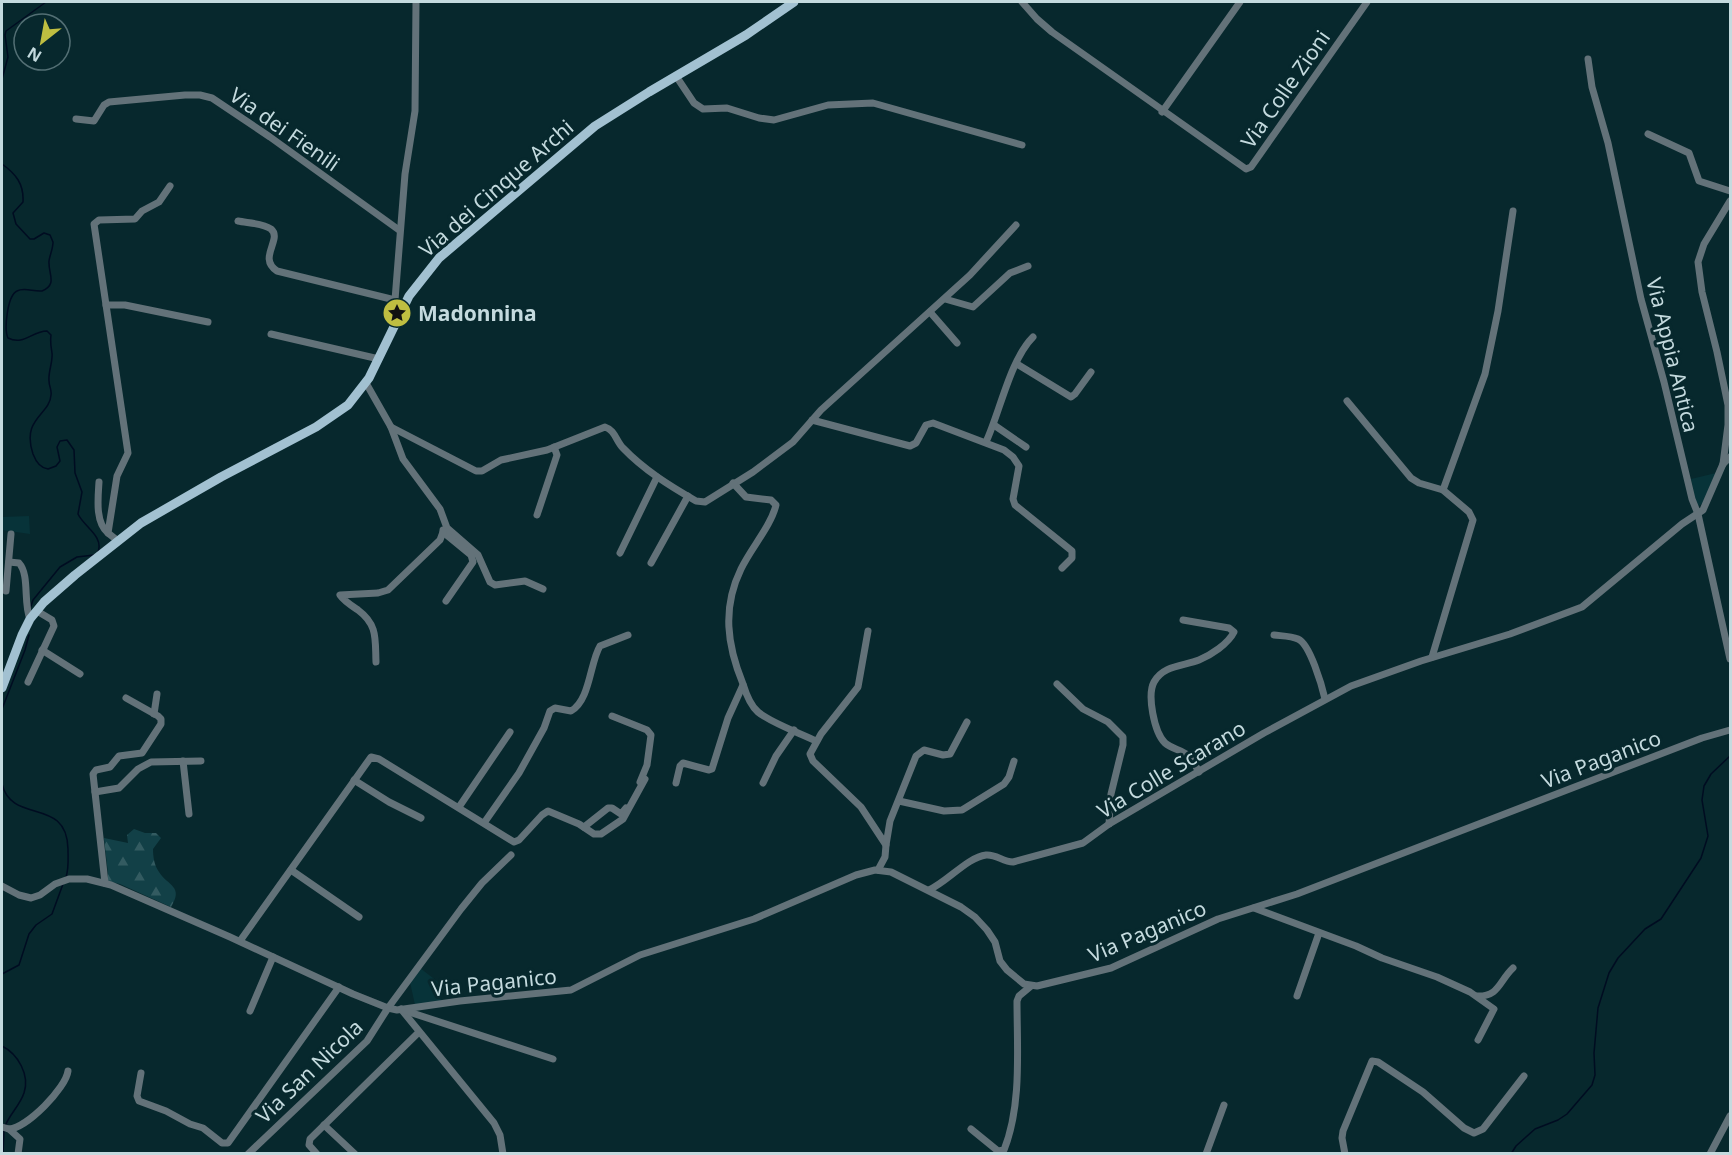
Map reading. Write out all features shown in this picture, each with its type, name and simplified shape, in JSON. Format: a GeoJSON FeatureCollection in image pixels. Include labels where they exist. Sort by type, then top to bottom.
{"type":"FeatureCollection","features":[{"type":"Feature","properties":{"kind":"main road","name":"Via dei Cinque Archi"},"geometry":{"type":"LineString","coordinates":[[2,688],[30,620],[72,578],[141,523],[323,423],[348,405],[366,383],[412,291],[439,258],[591,129],[751,33],[794,2]]}},
{"type":"Feature","properties":{"kind":"street"},"geometry":{"type":"LineString","coordinates":[[393,330],[399,230],[406,162],[415,111],[417,2]]}},
{"type":"Feature","properties":{"kind":"street","name":"Via Colle Zioni"},"geometry":{"type":"LineString","coordinates":[[1023,2],[1046,28],[1242,168],[1249,169],[1367,2]]}},
{"type":"Feature","properties":{"kind":"street"},"geometry":{"type":"LineString","coordinates":[[1162,112],[1240,2]]}},
{"type":"Feature","properties":{"kind":"street","name":"Via Appia Antica"},"geometry":{"type":"LineString","coordinates":[[1588,59],[1593,95],[1608,143],[1640,293],[1692,499],[1698,514],[1731,659]]}},
{"type":"Feature","properties":{"kind":"street"},"geometry":{"type":"LineString","coordinates":[[676,76],[694,103],[703,109],[727,108],[772,120],[826,106],[873,103],[1022,145]]}},
{"type":"Feature","properties":{"kind":"street","name":"Via dei Fienili"},"geometry":{"type":"LineString","coordinates":[[76,119],[94,121],[104,105],[109,102],[185,95],[207,97],[270,137],[399,230]]}},
{"type":"Feature","properties":{"kind":"street"},"geometry":{"type":"LineString","coordinates":[[1648,134],[1689,153],[1696,177],[1701,182],[1731,191]]}},
{"type":"Feature","properties":{"kind":"street"},"geometry":{"type":"LineString","coordinates":[[108,533],[117,476],[127,460],[128,453],[94,227],[100,220],[134,220],[157,203],[170,186]]}},
{"type":"Feature","properties":{"kind":"street"},"geometry":{"type":"LineString","coordinates":[[1698,514],[1707,504],[1723,464],[1729,422],[1728,405],[1702,292],[1698,262],[1704,244],[1731,201]]}},
{"type":"Feature","properties":{"kind":"street"},"geometry":{"type":"LineString","coordinates":[[1443,490],[1485,374],[1498,311],[1513,211]]}},
{"type":"Feature","properties":{"kind":"street"},"geometry":{"type":"LineString","coordinates":[[238,221],[266,227],[273,231],[269,260],[271,267],[276,270],[394,300]]}},
{"type":"Feature","properties":{"kind":"street"},"geometry":{"type":"LineString","coordinates":[[391,427],[478,472],[501,460],[540,452],[607,427],[612,430],[624,449],[657,477],[699,502],[705,502],[789,446],[812,420],[972,273],[1016,225]]}},
{"type":"Feature","properties":{"kind":"street"},"geometry":{"type":"LineString","coordinates":[[945,299],[973,307],[1010,273],[1028,267]]}},
{"type":"Feature","properties":{"kind":"street"},"geometry":{"type":"LineString","coordinates":[[106,305],[125,305],[208,322]]}},
{"type":"Feature","properties":{"kind":"street"},"geometry":{"type":"LineString","coordinates":[[930,312],[957,343]]}},
{"type":"Feature","properties":{"kind":"street"},"geometry":{"type":"LineString","coordinates":[[271,334],[379,359]]}},
{"type":"Feature","properties":{"kind":"street"},"geometry":{"type":"LineString","coordinates":[[986,442],[1017,364],[1026,345],[1033,337]]}},
{"type":"Feature","properties":{"kind":"street"},"geometry":{"type":"LineString","coordinates":[[1017,364],[1071,397],[1076,394],[1091,372]]}},
{"type":"Feature","properties":{"kind":"street"},"geometry":{"type":"LineString","coordinates":[[366,383],[391,427],[405,463],[436,504],[448,529],[479,556],[491,583],[495,585],[525,581],[543,589]]}},
{"type":"Feature","properties":{"kind":"street"},"geometry":{"type":"LineString","coordinates":[[1347,401],[1412,479],[1443,490],[1469,512],[1473,520],[1432,657]]}},
{"type":"Feature","properties":{"kind":"street"},"geometry":{"type":"LineString","coordinates":[[812,420],[907,446],[915,444],[924,427],[931,423],[986,442],[1008,453],[1019,465],[1013,499],[1015,505],[1072,551],[1072,557],[1062,568]]}},
{"type":"Feature","properties":{"kind":"street"},"geometry":{"type":"LineString","coordinates":[[994,425],[1026,447]]}},
{"type":"Feature","properties":{"kind":"street"},"geometry":{"type":"LineString","coordinates":[[537,515],[557,455],[554,447]]}},
{"type":"Feature","properties":{"kind":"street"},"geometry":{"type":"LineString","coordinates":[[1723,464],[1731,457]]}},
{"type":"Feature","properties":{"kind":"street"},"geometry":{"type":"LineString","coordinates":[[620,553],[657,477]]}},
{"type":"Feature","properties":{"kind":"street"},"geometry":{"type":"LineString","coordinates":[[99,482],[98,504],[101,523],[118,541]]}},
{"type":"Feature","properties":{"kind":"street"},"geometry":{"type":"LineString","coordinates":[[733,483],[746,497],[771,500],[776,505],[735,583],[729,621],[730,648],[743,685],[757,711],[816,741]]}},
{"type":"Feature","properties":{"kind":"street"},"geometry":{"type":"LineString","coordinates":[[651,563],[688,496]]}},
{"type":"Feature","properties":{"kind":"street"},"geometry":{"type":"LineString","coordinates":[[376,662],[375,632],[372,624],[367,617],[340,595],[377,594],[388,590],[440,540],[443,532],[436,504]]}},
{"type":"Feature","properties":{"kind":"street","name":"Via Colle Scarano"},"geometry":{"type":"LineString","coordinates":[[929,890],[979,857],[989,855],[1005,862],[1014,862],[1081,844],[1110,824],[1325,699],[1374,677],[1504,636],[1582,607],[1685,522],[1698,514]]}},
{"type":"Feature","properties":{"kind":"street"},"geometry":{"type":"LineString","coordinates":[[443,532],[469,554],[473,562],[446,601]]}},
{"type":"Feature","properties":{"kind":"street"},"geometry":{"type":"LineString","coordinates":[[6,591],[11,534]]}},
{"type":"Feature","properties":{"kind":"street"},"geometry":{"type":"LineString","coordinates":[[9,561],[21,564],[30,620]]}},
{"type":"Feature","properties":{"kind":"street"},"geometry":{"type":"LineString","coordinates":[[8,575],[24,578]]}},
{"type":"Feature","properties":{"kind":"street"},"geometry":{"type":"LineString","coordinates":[[28,682],[54,624],[37,611]]}},
{"type":"Feature","properties":{"kind":"street"},"geometry":{"type":"LineString","coordinates":[[1183,620],[1227,627],[1234,632],[1209,655],[1164,672],[1157,677],[1152,687],[1153,712],[1161,738],[1167,745],[1189,756],[1199,772]]}},
{"type":"Feature","properties":{"kind":"street"},"geometry":{"type":"LineString","coordinates":[[868,631],[858,687],[816,741],[810,754],[812,760],[861,807],[886,845]]}},
{"type":"Feature","properties":{"kind":"street"},"geometry":{"type":"LineString","coordinates":[[484,823],[517,777],[544,729],[550,711],[555,708],[571,711],[578,705],[589,681],[599,646],[628,634]]}},
{"type":"Feature","properties":{"kind":"street"},"geometry":{"type":"LineString","coordinates":[[1274,635],[1297,638],[1304,643],[1325,699]]}},
{"type":"Feature","properties":{"kind":"street"},"geometry":{"type":"LineString","coordinates":[[42,650],[80,674]]}},
{"type":"Feature","properties":{"kind":"street"},"geometry":{"type":"LineString","coordinates":[[1057,684],[1083,709],[1108,722],[1123,737],[1112,790],[1110,824]]}},
{"type":"Feature","properties":{"kind":"street"},"geometry":{"type":"LineString","coordinates":[[676,783],[679,768],[683,763],[712,769],[726,721],[743,685]]}},
{"type":"Feature","properties":{"kind":"street"},"geometry":{"type":"LineString","coordinates":[[154,714],[156,694]]}},
{"type":"Feature","properties":{"kind":"street"},"geometry":{"type":"LineString","coordinates":[[105,883],[93,776],[95,771],[110,767],[119,756],[139,754],[148,747],[161,724],[161,719],[126,698]]}},
{"type":"Feature","properties":{"kind":"street"},"geometry":{"type":"LineString","coordinates":[[584,827],[608,808],[613,808],[620,814],[623,813],[647,765],[651,734],[645,729],[612,716]]}},
{"type":"Feature","properties":{"kind":"street"},"geometry":{"type":"LineString","coordinates":[[967,722],[950,754],[943,755],[924,750],[918,754],[889,824],[885,857],[878,870],[898,874],[961,907],[977,919],[994,939],[1002,964],[1019,981],[1031,986],[1018,997],[1017,1001],[1018,1070],[1005,1149],[998,1150],[971,1129]]}},
{"type":"Feature","properties":{"kind":"street"},"geometry":{"type":"LineString","coordinates":[[763,783],[776,756],[794,730]]}},
{"type":"Feature","properties":{"kind":"street","name":"Via Paganico"},"geometry":{"type":"LineString","coordinates":[[1031,986],[1108,970],[1218,919],[1254,908],[1702,738],[1731,730]]}},
{"type":"Feature","properties":{"kind":"street"},"geometry":{"type":"LineString","coordinates":[[459,807],[510,732]]}},
{"type":"Feature","properties":{"kind":"street"},"geometry":{"type":"LineString","coordinates":[[240,941],[369,759],[377,757],[514,842],[520,839],[547,812],[552,812],[594,834],[600,834],[627,815],[645,779]]}},
{"type":"Feature","properties":{"kind":"street"},"geometry":{"type":"LineString","coordinates":[[183,761],[189,814]]}},
{"type":"Feature","properties":{"kind":"street"},"geometry":{"type":"LineString","coordinates":[[95,792],[120,787],[135,771],[149,762],[201,761]]}},
{"type":"Feature","properties":{"kind":"street"},"geometry":{"type":"LineString","coordinates":[[899,801],[936,810],[959,811],[1002,786],[1009,777],[1014,761]]}},
{"type":"Feature","properties":{"kind":"street"},"geometry":{"type":"LineString","coordinates":[[354,780],[389,802],[421,818]]}},
{"type":"Feature","properties":{"kind":"street","name":"Via Paganico"},"geometry":{"type":"LineString","coordinates":[[388,1008],[466,901],[511,855]]}},
{"type":"Feature","properties":{"kind":"street"},"geometry":{"type":"LineString","coordinates":[[291,870],[359,917]]}},
{"type":"Feature","properties":{"kind":"street","name":"Via Paganico"},"geometry":{"type":"LineString","coordinates":[[2,886],[21,896],[31,898],[40,895],[55,884],[74,879],[105,883],[388,1008],[401,1009],[571,990],[640,955],[748,921],[853,876],[878,870]]}},
{"type":"Feature","properties":{"kind":"street"},"geometry":{"type":"LineString","coordinates":[[1254,908],[1426,973],[1477,996],[1492,1006],[1494,1011],[1479,1040]]}},
{"type":"Feature","properties":{"kind":"street"},"geometry":{"type":"LineString","coordinates":[[1297,996],[1319,933]]}},
{"type":"Feature","properties":{"kind":"street"},"geometry":{"type":"LineString","coordinates":[[250,1011],[273,957]]}},
{"type":"Feature","properties":{"kind":"street"},"geometry":{"type":"LineString","coordinates":[[1477,996],[1487,996],[1493,993],[1513,968]]}},
{"type":"Feature","properties":{"kind":"street"},"geometry":{"type":"LineString","coordinates":[[141,1073],[137,1096],[139,1101],[204,1129],[222,1143],[228,1143],[339,987]]}},
{"type":"Feature","properties":{"kind":"street","name":"Via San Nicola"},"geometry":{"type":"LineString","coordinates":[[248,1154],[365,1044],[388,1008]]}},
{"type":"Feature","properties":{"kind":"street"},"geometry":{"type":"LineString","coordinates":[[401,1009],[495,1125],[500,1135],[503,1154]]}},
{"type":"Feature","properties":{"kind":"street","name":"Via Paganico"},"geometry":{"type":"LineString","coordinates":[[401,1009],[553,1059]]}},
{"type":"Feature","properties":{"kind":"street"},"geometry":{"type":"LineString","coordinates":[[317,1154],[310,1147],[309,1142],[419,1032]]}},
{"type":"Feature","properties":{"kind":"street"},"geometry":{"type":"LineString","coordinates":[[1345,1154],[1342,1131],[1373,1061],[1379,1062],[1421,1090],[1464,1128],[1473,1133],[1478,1133],[1483,1129],[1524,1076]]}},
{"type":"Feature","properties":{"kind":"street"},"geometry":{"type":"LineString","coordinates":[[5,1128],[20,1126],[34,1117],[64,1081],[68,1071]]}},
{"type":"Feature","properties":{"kind":"street"},"geometry":{"type":"LineString","coordinates":[[1206,1154],[1224,1106]]}},
{"type":"Feature","properties":{"kind":"street"},"geometry":{"type":"LineString","coordinates":[[1710,1154],[1731,1116]]}},
{"type":"Feature","properties":{"kind":"street"},"geometry":{"type":"LineString","coordinates":[[324,1125],[355,1154]]}},
{"type":"Feature","properties":{"kind":"street"},"geometry":{"type":"LineString","coordinates":[[5,1128],[20,1139],[18,1154]]}},
{"type":"Feature","properties":{"kind":"shaded area"},"geometry":{"type":"Polygon","coordinates":[[[1716,473],[1703,503],[1697,507],[1691,479],[1716,473]]]}},
{"type":"Feature","properties":{"kind":"shaded area"},"geometry":{"type":"Polygon","coordinates":[[[29,516],[30,534],[2,530],[2,517],[29,516]]]}},
{"type":"Feature","properties":{"kind":"shaded area"},"geometry":{"type":"Polygon","coordinates":[[[420,968],[438,982],[441,1001],[415,1005],[410,982],[420,968]]]}},
{"type":"Feature","properties":{"kind":"green space"},"geometry":{"type":"Polygon","coordinates":[[[134,829],[145,833],[156,833],[161,838],[153,849],[154,858],[159,872],[175,890],[175,900],[171,907],[120,884],[108,881],[104,838],[128,843],[127,835],[134,829]]]}},
{"type":"Feature","properties":{"kind":"waterway"},"geometry":{"type":"LineString","coordinates":[[2,79],[8,57],[6,31],[46,2]]}},
{"type":"Feature","properties":{"kind":"waterway"},"geometry":{"type":"LineString","coordinates":[[2,164],[15,176],[22,190],[23,202],[13,213],[16,224],[30,239],[44,233],[50,235],[53,242],[49,261],[50,285],[42,291],[23,289],[17,291],[11,299],[6,321],[8,338],[14,340],[47,331],[51,335],[52,356],[49,378],[51,395],[46,408],[33,425],[30,442],[35,460],[48,469],[56,466],[60,461],[57,447],[60,441],[67,440],[74,450],[75,473],[82,492],[78,514],[96,536],[98,552]]}},
{"type":"Feature","properties":{"kind":"waterway"},"geometry":{"type":"LineString","coordinates":[[31,606],[33,600],[60,567],[77,557],[94,555]]}},
{"type":"Feature","properties":{"kind":"waterway"},"geometry":{"type":"LineString","coordinates":[[2,709],[29,635]]}},
{"type":"Feature","properties":{"kind":"waterway"},"geometry":{"type":"LineString","coordinates":[[1511,1154],[1516,1146],[1535,1129],[1567,1114],[1592,1085],[1595,1075],[1594,1053],[1598,1008],[1609,973],[1618,958],[1645,929],[1661,919],[1701,858],[1708,836],[1702,800],[1704,786],[1711,774],[1730,756]]}},
{"type":"Feature","properties":{"kind":"waterway"},"geometry":{"type":"LineString","coordinates":[[2,784],[8,796],[16,804],[59,822],[65,833],[68,849],[66,877]]}},
{"type":"Feature","properties":{"kind":"waterway"},"geometry":{"type":"LineString","coordinates":[[2,974],[19,965],[29,934],[36,925],[52,914],[63,884]]}},
{"type":"Feature","properties":{"kind":"waterway"},"geometry":{"type":"LineString","coordinates":[[2,1046],[18,1060],[25,1079],[24,1093],[5,1126]]}},
{"type":"Feature","properties":{"kind":"waterway"},"geometry":{"type":"LineString","coordinates":[[3,1154],[4,1130]]}},
{"type":"Feature","properties":{"kind":"place","name":"Madonnina"},"geometry":{"type":"Point","coordinates":[397,313]}}]}
